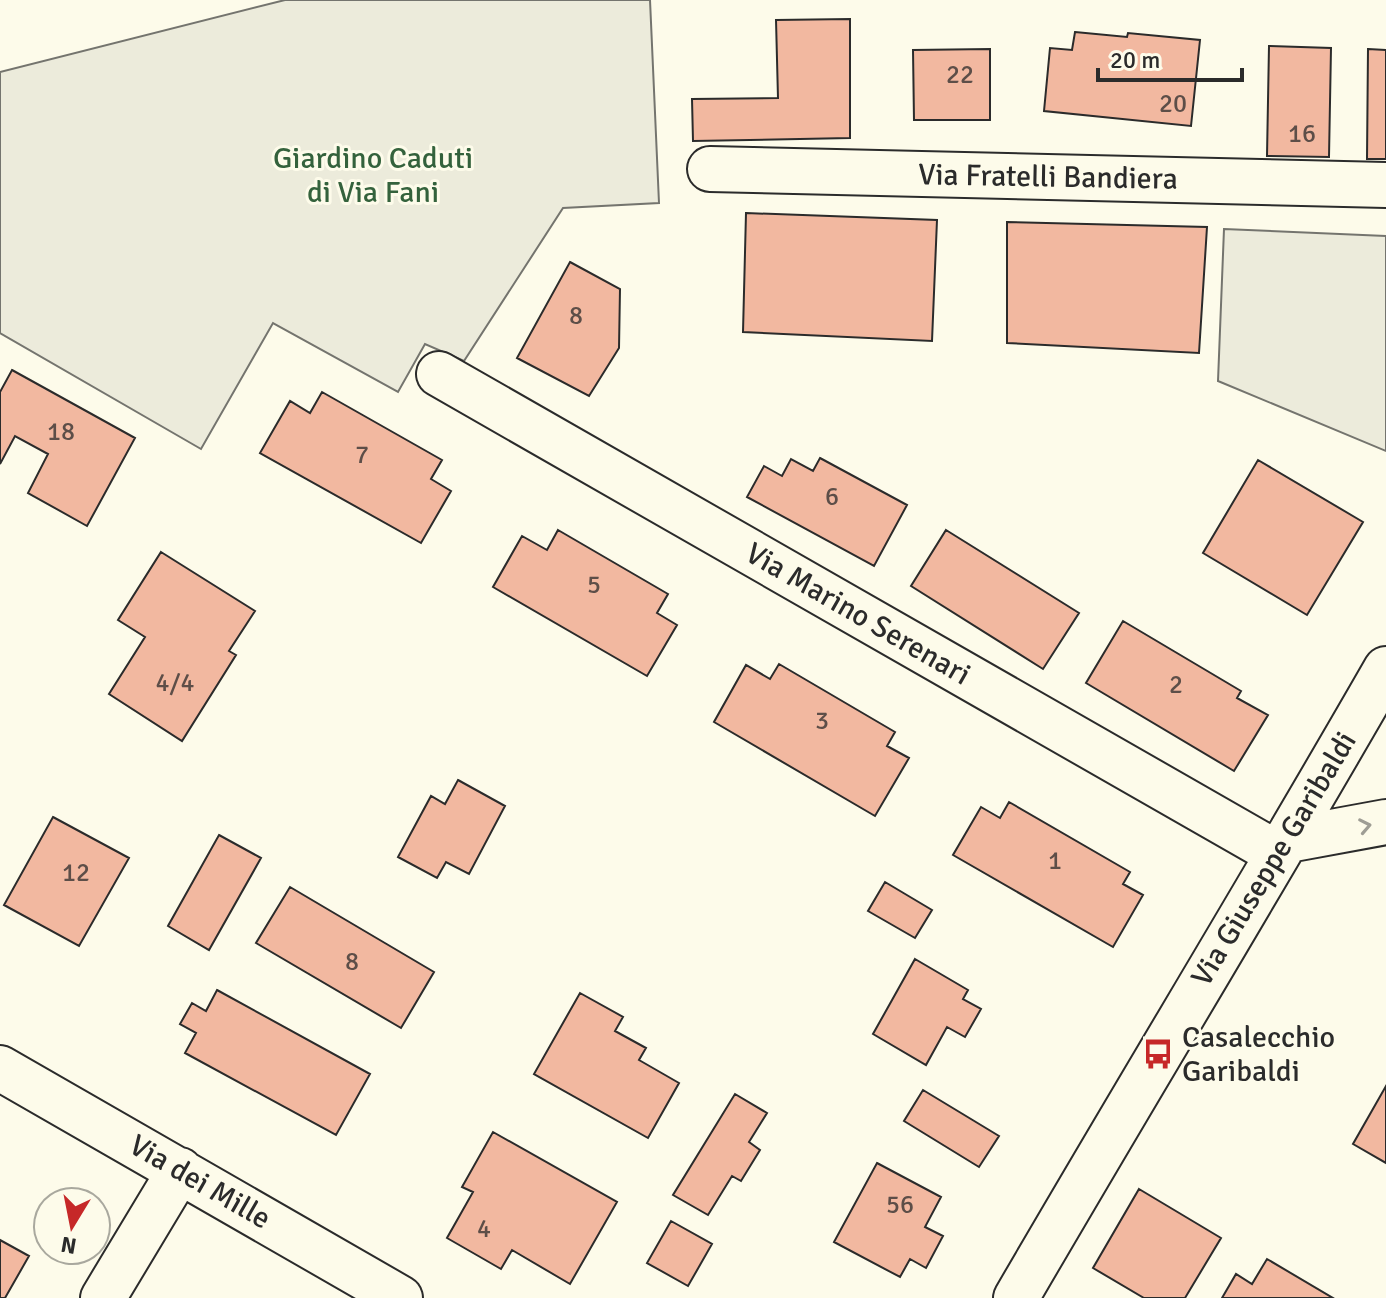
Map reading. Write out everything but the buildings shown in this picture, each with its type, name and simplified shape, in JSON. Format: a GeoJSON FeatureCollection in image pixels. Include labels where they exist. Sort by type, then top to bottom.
{"type":"FeatureCollection","features":[{"type":"Feature","properties":{"kind":"street","name":"Via Fratelli Bandiera"},"geometry":{"type":"LineString","coordinates":[[710,169],[1386,185]]}},
{"type":"Feature","properties":{"kind":"street","name":"Via Marino Serenari"},"geometry":{"type":"LineString","coordinates":[[439,374],[1283,847]]}},
{"type":"Feature","properties":{"kind":"street","name":"Via Giuseppe Garibaldi"},"geometry":{"type":"LineString","coordinates":[[1016,1298],[1386,669]]}},
{"type":"Feature","properties":{"kind":"street"},"geometry":{"type":"LineString","coordinates":[[1283,847],[1386,822]]}},
{"type":"Feature","properties":{"kind":"street","name":"Via dei Mille"},"geometry":{"type":"LineString","coordinates":[[0,1068],[400,1298]]}},
{"type":"Feature","properties":{"kind":"street"},"geometry":{"type":"LineString","coordinates":[[103,1298],[180,1170]]}},
{"type":"Feature","properties":{"kind":"green space","name":"Giardino Caduti di Via Fani"},"geometry":{"type":"Polygon","coordinates":[[[285,0],[650,0],[659,203],[563,208],[464,361],[425,344],[398,392],[273,323],[201,449],[0,333],[0,72],[285,0]]]}},
{"type":"Feature","properties":{"kind":"green space"},"geometry":{"type":"Polygon","coordinates":[[[1224,229],[1386,236],[1386,451],[1218,381],[1224,229]]]}},
{"type":"Feature","properties":{"kind":"place","name":"Casalecchio Garibaldi"},"geometry":{"type":"Point","coordinates":[1158,1054]}}]}
